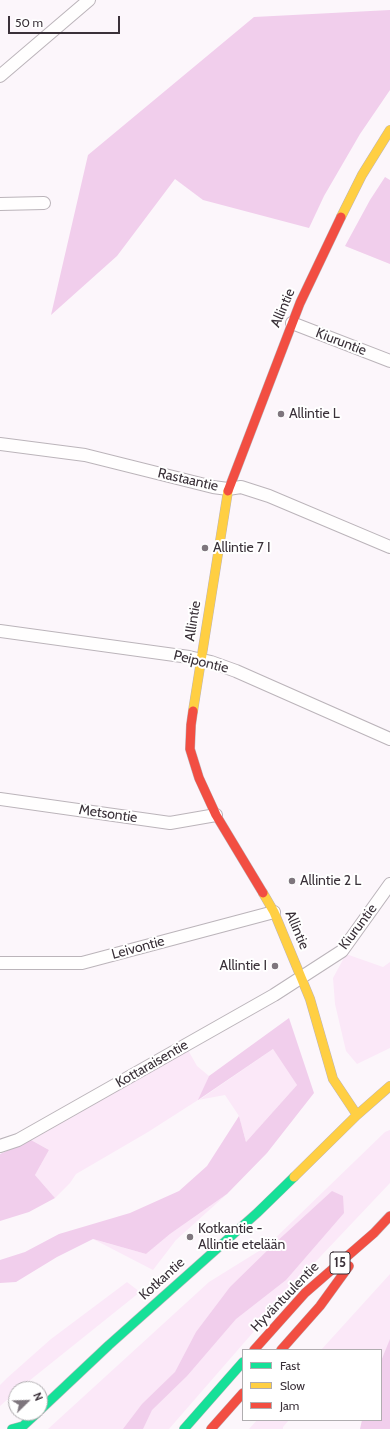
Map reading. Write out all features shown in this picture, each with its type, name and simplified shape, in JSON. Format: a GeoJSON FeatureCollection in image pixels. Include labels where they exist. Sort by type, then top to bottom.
{"type":"FeatureCollection","features":[{"type":"Feature","properties":{"kind":"main road","name":"Allintie"},"geometry":{"type":"LineString","coordinates":[[357,1115],[333,1079],[310,999],[274,912],[216,815],[199,778],[190,749],[192,725],[228,489],[292,322],[345,207],[362,175],[390,130]]}},
{"type":"Feature","properties":{"kind":"main road","name":"Kotkantie"},"geometry":{"type":"LineString","coordinates":[[48,1402],[109,1345],[257,1213],[357,1115],[390,1086]]}},
{"type":"Feature","properties":{"kind":"main road","name":"Hyväntuulentie"},"geometry":{"type":"LineString","coordinates":[[255,1349],[305,1293],[374,1233],[390,1216]]}},
{"type":"Feature","properties":{"kind":"main road","name":"Hyväntuulentie"},"geometry":{"type":"LineString","coordinates":[[282,1349],[320,1306],[374,1233]]}},
{"type":"Feature","properties":{"kind":"main road"},"geometry":{"type":"LineString","coordinates":[[184,1429],[242,1363]]}},
{"type":"Feature","properties":{"kind":"main road"},"geometry":{"type":"LineString","coordinates":[[211,1429],[242,1393]]}},
{"type":"Feature","properties":{"kind":"main road"},"geometry":{"type":"LineString","coordinates":[[12,1429],[23,1427]]}},
{"type":"Feature","properties":{"kind":"street"},"geometry":{"type":"LineString","coordinates":[[0,76],[89,0]]}},
{"type":"Feature","properties":{"kind":"street"},"geometry":{"type":"LineString","coordinates":[[0,204],[44,203]]}},
{"type":"Feature","properties":{"kind":"street","name":"Kiuruntie"},"geometry":{"type":"LineString","coordinates":[[292,322],[390,361]]}},
{"type":"Feature","properties":{"kind":"street","name":"Rastaantie"},"geometry":{"type":"LineString","coordinates":[[0,444],[85,455],[212,487],[228,489],[241,486],[270,496],[390,547]]}},
{"type":"Feature","properties":{"kind":"street","name":"Peipontie"},"geometry":{"type":"LineString","coordinates":[[0,631],[202,660],[236,671],[390,738]]}},
{"type":"Feature","properties":{"kind":"street","name":"Metsontie"},"geometry":{"type":"LineString","coordinates":[[0,799],[170,823],[216,815]]}},
{"type":"Feature","properties":{"kind":"street","name":"Kiuruntie"},"geometry":{"type":"LineString","coordinates":[[301,978],[342,951],[390,884]]}},
{"type":"Feature","properties":{"kind":"street","name":"Leivontie"},"geometry":{"type":"LineString","coordinates":[[0,963],[82,963],[274,912]]}},
{"type":"Feature","properties":{"kind":"street","name":"Kottaraisentie"},"geometry":{"type":"LineString","coordinates":[[0,1146],[18,1140],[274,995],[301,978]]}},
{"type":"Feature","properties":{"kind":"shaded area"},"geometry":{"type":"Polygon","coordinates":[[[390,10],[390,90],[360,134],[324,196],[309,228],[203,200],[175,179],[117,256],[51,315],[88,155],[254,17],[390,10]]]}},
{"type":"Feature","properties":{"kind":"shaded area"},"geometry":{"type":"Polygon","coordinates":[[[385,177],[390,180],[390,264],[345,246],[370,200],[385,177]]]}},
{"type":"Feature","properties":{"kind":"shaded area"},"geometry":{"type":"Polygon","coordinates":[[[346,954],[383,967],[390,962],[390,1048],[357,1064],[346,1051],[335,1004],[333,978],[346,954]]]}},
{"type":"Feature","properties":{"kind":"shaded area"},"geometry":{"type":"Polygon","coordinates":[[[289,1018],[314,1093],[267,1153],[227,1194],[170,1234],[146,1254],[93,1239],[57,1257],[16,1282],[0,1283],[0,1260],[25,1252],[59,1234],[130,1213],[179,1191],[207,1166],[239,1116],[246,1142],[297,1085],[273,1049],[198,1100],[209,1076],[289,1018]]]}},
{"type":"Feature","properties":{"kind":"shaded area"},"geometry":{"type":"Polygon","coordinates":[[[273,1049],[297,1085],[246,1142],[239,1116],[225,1095],[199,1100],[273,1049]]]}},
{"type":"Feature","properties":{"kind":"shaded area"},"geometry":{"type":"Polygon","coordinates":[[[188,1050],[197,1066],[209,1076],[199,1100],[76,1174],[70,1183],[55,1198],[35,1175],[49,1150],[31,1140],[188,1050]]]}},
{"type":"Feature","properties":{"kind":"shaded area"},"geometry":{"type":"Polygon","coordinates":[[[390,1130],[390,1183],[303,1275],[169,1429],[48,1429],[209,1282],[267,1246],[385,1132],[390,1130]]]}},
{"type":"Feature","properties":{"kind":"shaded area"},"geometry":{"type":"Polygon","coordinates":[[[31,1140],[49,1150],[35,1175],[55,1198],[29,1212],[0,1221],[0,1154],[31,1140]]]}},
{"type":"Feature","properties":{"kind":"shaded area"},"geometry":{"type":"Polygon","coordinates":[[[332,1191],[343,1196],[344,1213],[286,1280],[236,1319],[187,1376],[152,1410],[143,1429],[123,1429],[142,1404],[175,1372],[196,1332],[230,1287],[332,1191]]]}},
{"type":"Feature","properties":{"kind":"shaded area"},"geometry":{"type":"Polygon","coordinates":[[[227,1194],[176,1240],[153,1270],[93,1239],[146,1254],[170,1234],[227,1194]]]}},
{"type":"Feature","properties":{"kind":"shaded area"},"geometry":{"type":"Polygon","coordinates":[[[390,1274],[390,1340],[382,1360],[382,1349],[322,1349],[390,1274]]]}},
{"type":"Feature","properties":{"kind":"shaded area"},"geometry":{"type":"Polygon","coordinates":[[[127,1282],[140,1292],[29,1381],[8,1381],[8,1399],[0,1406],[0,1385],[51,1339],[127,1282]]]}},
{"type":"Feature","properties":{"kind":"shaded area"},"geometry":{"type":"Polygon","coordinates":[[[390,1339],[390,1429],[360,1429],[362,1421],[382,1421],[382,1359],[390,1339]]]}},
{"type":"Feature","properties":{"kind":"shaded area"},"geometry":{"type":"Polygon","coordinates":[[[256,1421],[288,1421],[283,1429],[249,1429],[256,1421]]]}},
{"type":"Feature","properties":{"kind":"traffic: fast"},"geometry":{"type":"LineString","coordinates":[[48,1402],[109,1345],[257,1213],[294,1177]]}},
{"type":"Feature","properties":{"kind":"traffic: fast"},"geometry":{"type":"LineString","coordinates":[[184,1429],[242,1363]]}},
{"type":"Feature","properties":{"kind":"traffic: fast"},"geometry":{"type":"LineString","coordinates":[[12,1429],[23,1426],[28,1421]]}},
{"type":"Feature","properties":{"kind":"traffic: slow"},"geometry":{"type":"LineString","coordinates":[[341,217],[362,175],[390,130]]}},
{"type":"Feature","properties":{"kind":"traffic: slow"},"geometry":{"type":"LineString","coordinates":[[193,711],[228,491]]}},
{"type":"Feature","properties":{"kind":"traffic: slow"},"geometry":{"type":"LineString","coordinates":[[263,893],[274,912],[310,999],[333,1079],[357,1115]]}},
{"type":"Feature","properties":{"kind":"traffic: slow"},"geometry":{"type":"LineString","coordinates":[[294,1177],[357,1115],[390,1086]]}},
{"type":"Feature","properties":{"kind":"traffic: jam"},"geometry":{"type":"LineString","coordinates":[[228,491],[300,303],[341,217]]}},
{"type":"Feature","properties":{"kind":"traffic: jam"},"geometry":{"type":"LineString","coordinates":[[193,711],[190,749],[199,778],[216,815],[263,893]]}},
{"type":"Feature","properties":{"kind":"traffic: jam"},"geometry":{"type":"LineString","coordinates":[[255,1349],[305,1293],[374,1233],[390,1216]]}},
{"type":"Feature","properties":{"kind":"traffic: jam"},"geometry":{"type":"LineString","coordinates":[[282,1349],[320,1306],[349,1266]]}},
{"type":"Feature","properties":{"kind":"traffic: jam"},"geometry":{"type":"LineString","coordinates":[[211,1429],[242,1394]]}},
{"type":"Feature","properties":{"kind":"place","name":"Allintie L"},"geometry":{"type":"Point","coordinates":[281,414]}},
{"type":"Feature","properties":{"kind":"place","name":"Allintie 7 I"},"geometry":{"type":"Point","coordinates":[205,548]}},
{"type":"Feature","properties":{"kind":"place","name":"Allintie 2 L"},"geometry":{"type":"Point","coordinates":[292,881]}},
{"type":"Feature","properties":{"kind":"place","name":"Allintie I"},"geometry":{"type":"Point","coordinates":[275,966]}},
{"type":"Feature","properties":{"kind":"place","name":"Kotkantie - Allintie etelään"},"geometry":{"type":"Point","coordinates":[190,1237]}}]}
